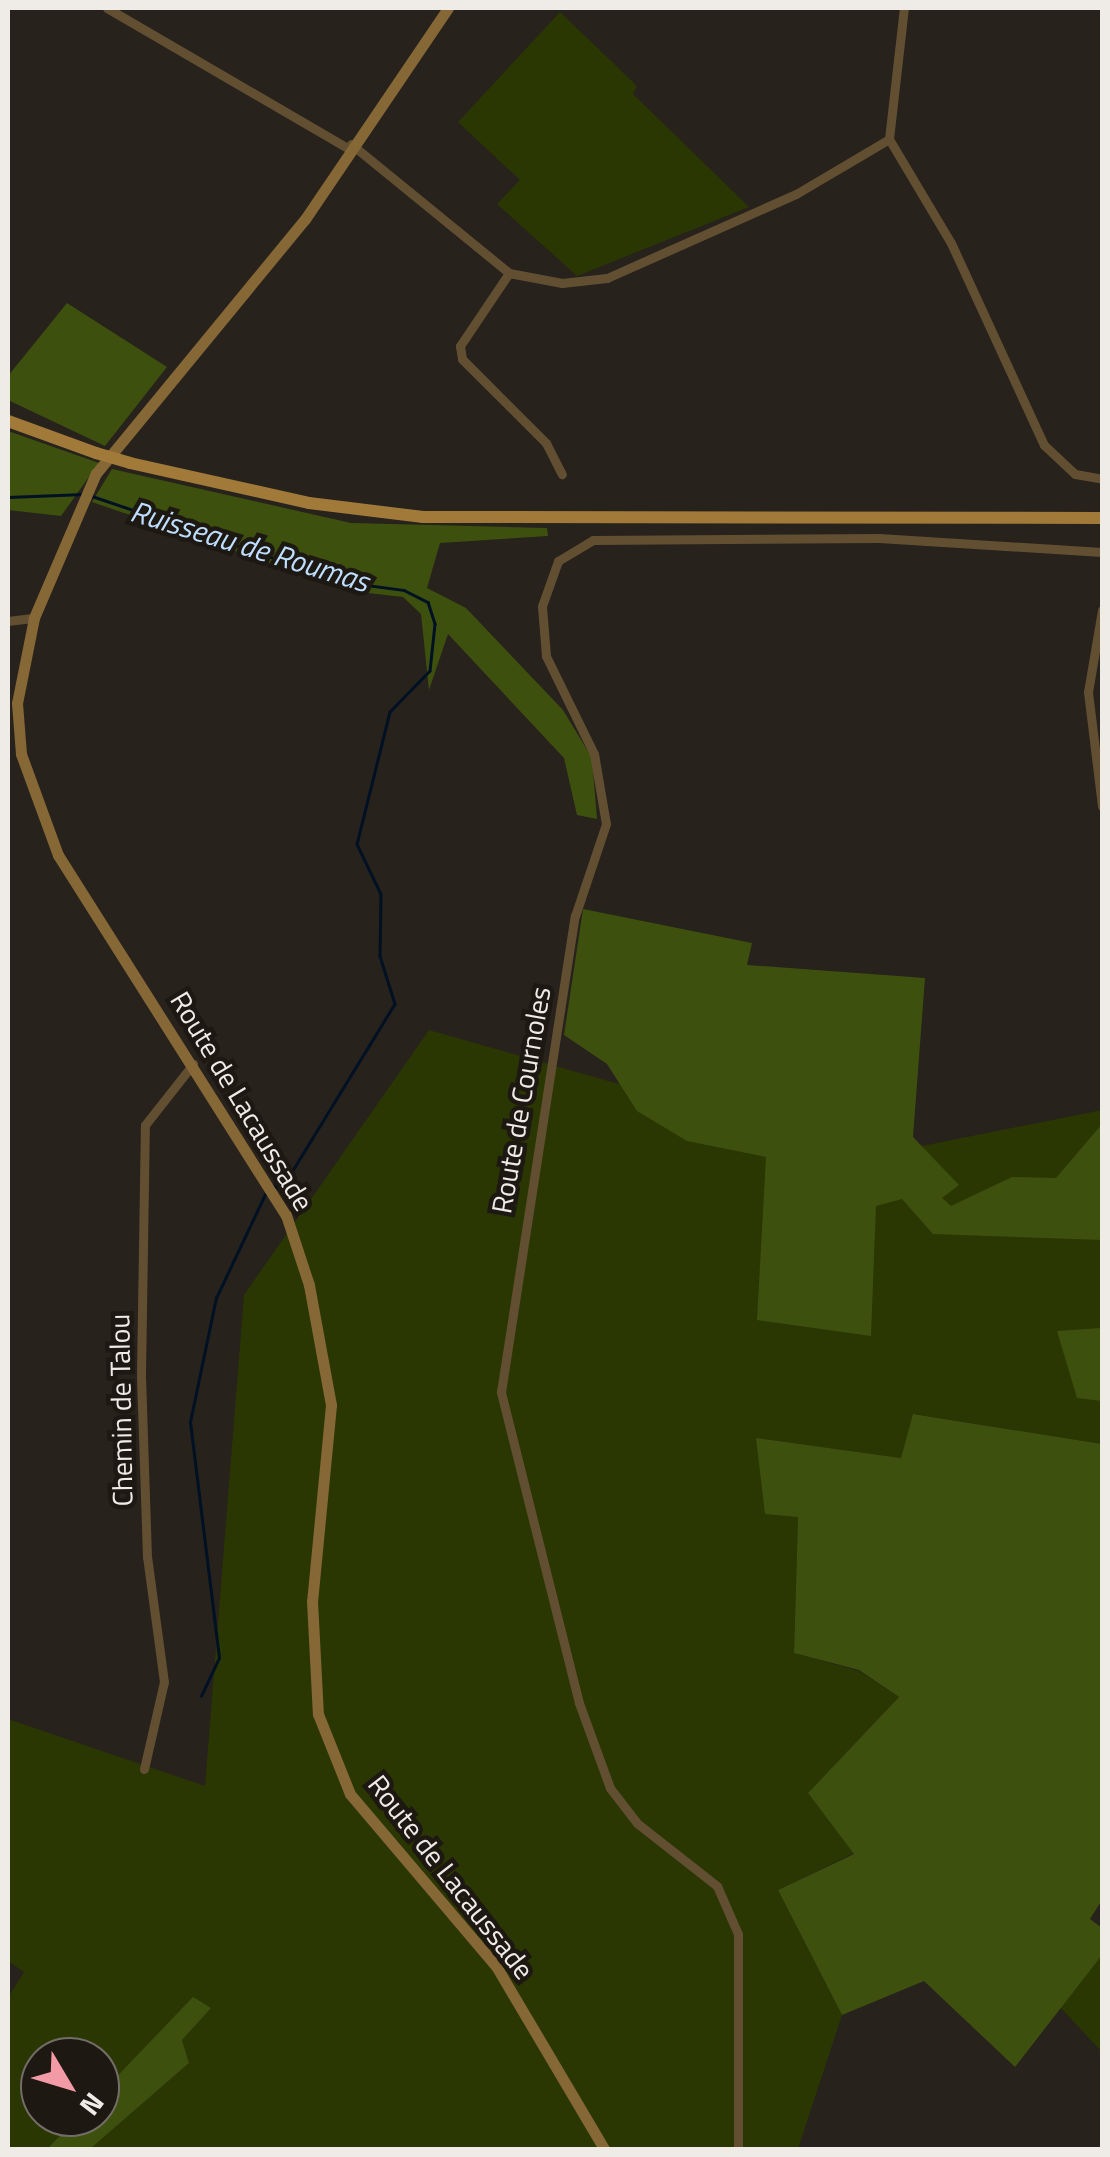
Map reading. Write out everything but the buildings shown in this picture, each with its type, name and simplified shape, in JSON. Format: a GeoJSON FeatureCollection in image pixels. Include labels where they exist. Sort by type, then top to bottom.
{"type":"FeatureCollection","features":[{"type":"Feature","properties":{"kind":"main road"},"geometry":{"type":"LineString","coordinates":[[8,421],[130,463],[308,503],[423,517],[1102,518]]}},
{"type":"Feature","properties":{"kind":"street"},"geometry":{"type":"LineString","coordinates":[[107,8],[349,146],[508,272],[562,283],[607,278],[796,194],[889,139]]}},
{"type":"Feature","properties":{"kind":"street","name":"Route de Lacaussade"},"geometry":{"type":"LineString","coordinates":[[448,8],[349,146],[305,219],[96,473],[34,618],[12,706],[36,812],[286,1216],[309,1284],[331,1404],[312,1601],[318,1714],[350,1794],[496,1966],[605,2150]]}},
{"type":"Feature","properties":{"kind":"street"},"geometry":{"type":"LineString","coordinates":[[904,8],[889,139],[952,243],[1044,445],[1075,474],[1102,479]]}},
{"type":"Feature","properties":{"kind":"street"},"geometry":{"type":"LineString","coordinates":[[508,272],[460,346],[462,359],[546,443],[562,474]]}},
{"type":"Feature","properties":{"kind":"street","name":"Route de Cournoles"},"geometry":{"type":"LineString","coordinates":[[738,2150],[738,1934],[717,1886],[637,1823],[610,1788],[579,1703],[502,1392],[575,916],[606,824],[594,754],[546,656],[548,582],[572,547],[593,540],[880,538],[1102,552]]}},
{"type":"Feature","properties":{"kind":"street"},"geometry":{"type":"LineString","coordinates":[[1102,610],[1088,692],[1102,806]]}},
{"type":"Feature","properties":{"kind":"street"},"geometry":{"type":"LineString","coordinates":[[8,621],[34,618]]}},
{"type":"Feature","properties":{"kind":"street","name":"Chemin de Talou"},"geometry":{"type":"LineString","coordinates":[[144,1769],[164,1682],[140,1374],[146,1125],[193,1064]]}},
{"type":"Feature","properties":{"kind":"green space"},"geometry":{"type":"Polygon","coordinates":[[[560,12],[637,86],[633,94],[749,207],[577,276],[497,204],[520,180],[458,122],[560,12]]]}},
{"type":"Feature","properties":{"kind":"green space"},"geometry":{"type":"Polygon","coordinates":[[[67,303],[167,367],[105,446],[8,400],[8,376],[67,303]]]}},
{"type":"Feature","properties":{"kind":"green space"},"geometry":{"type":"Polygon","coordinates":[[[8,431],[99,463],[61,516],[8,510],[8,431]]]}},
{"type":"Feature","properties":{"kind":"green space"},"geometry":{"type":"Polygon","coordinates":[[[112,469],[351,523],[547,528],[548,536],[440,543],[427,588],[466,608],[563,710],[592,758],[597,819],[577,815],[564,758],[448,634],[429,690],[421,614],[403,597],[351,591],[92,502],[112,469]]]}},
{"type":"Feature","properties":{"kind":"green space"},"geometry":{"type":"Polygon","coordinates":[[[583,909],[752,943],[747,965],[925,978],[913,1137],[959,1185],[942,1198],[951,1206],[1012,1177],[1056,1178],[1102,1124],[1102,1240],[933,1234],[902,1199],[876,1206],[871,1336],[757,1320],[766,1157],[687,1141],[637,1111],[607,1064],[564,1035],[583,909]]]}},
{"type":"Feature","properties":{"kind":"green space"},"geometry":{"type":"Polygon","coordinates":[[[429,1030],[872,1156],[1102,1110],[1102,1444],[914,1414],[901,1458],[757,1438],[798,1516],[794,1653],[859,1671],[899,1697],[808,1793],[854,1853],[778,1890],[842,2015],[798,2149],[90,2149],[104,2137],[120,2137],[120,2123],[189,2063],[182,2040],[194,1997],[120,2073],[120,2037],[20,2037],[20,2137],[59,2137],[47,2149],[8,2149],[8,1998],[24,1972],[8,1961],[8,1719],[205,1786],[244,1295],[429,1030]]]}},
{"type":"Feature","properties":{"kind":"green space"},"geometry":{"type":"Polygon","coordinates":[[[1102,1308],[1102,1401],[1077,1398],[1057,1331],[1101,1328],[1102,1308]]]}},
{"type":"Feature","properties":{"kind":"green space"},"geometry":{"type":"Polygon","coordinates":[[[913,1414],[1102,1444],[1102,1900],[1090,1919],[1102,1928],[1102,1955],[1015,2067],[924,1981],[842,2015],[778,1890],[854,1854],[808,1793],[899,1697],[859,1670],[794,1653],[798,1517],[765,1514],[756,1438],[901,1458],[913,1414]]]}},
{"type":"Feature","properties":{"kind":"green space"},"geometry":{"type":"Polygon","coordinates":[[[1102,1955],[1102,2052],[1058,2005],[1102,1955]]]}},
{"type":"Feature","properties":{"kind":"green space"},"geometry":{"type":"Polygon","coordinates":[[[193,1997],[211,2008],[182,2040],[189,2063],[120,2123],[120,2073],[193,1997]]]}},
{"type":"Feature","properties":{"kind":"green space"},"geometry":{"type":"Polygon","coordinates":[[[59,2137],[104,2137],[90,2149],[47,2149],[59,2137]]]}},
{"type":"Feature","properties":{"kind":"waterway","name":"Ruisseau de Roumas"},"geometry":{"type":"LineString","coordinates":[[8,497],[84,494]]}},
{"type":"Feature","properties":{"kind":"waterway","name":"Ruisseau de Roumas"},"geometry":{"type":"LineString","coordinates":[[92,496],[344,582],[404,590],[428,602],[435,624],[430,671],[390,712],[357,844],[381,894],[380,956],[395,1004],[281,1190],[271,1185]]}},
{"type":"Feature","properties":{"kind":"waterway","name":"Ruisseau de Roumas"},"geometry":{"type":"LineString","coordinates":[[201,1696],[219,1658],[190,1422],[216,1298],[266,1192]]}}]}
